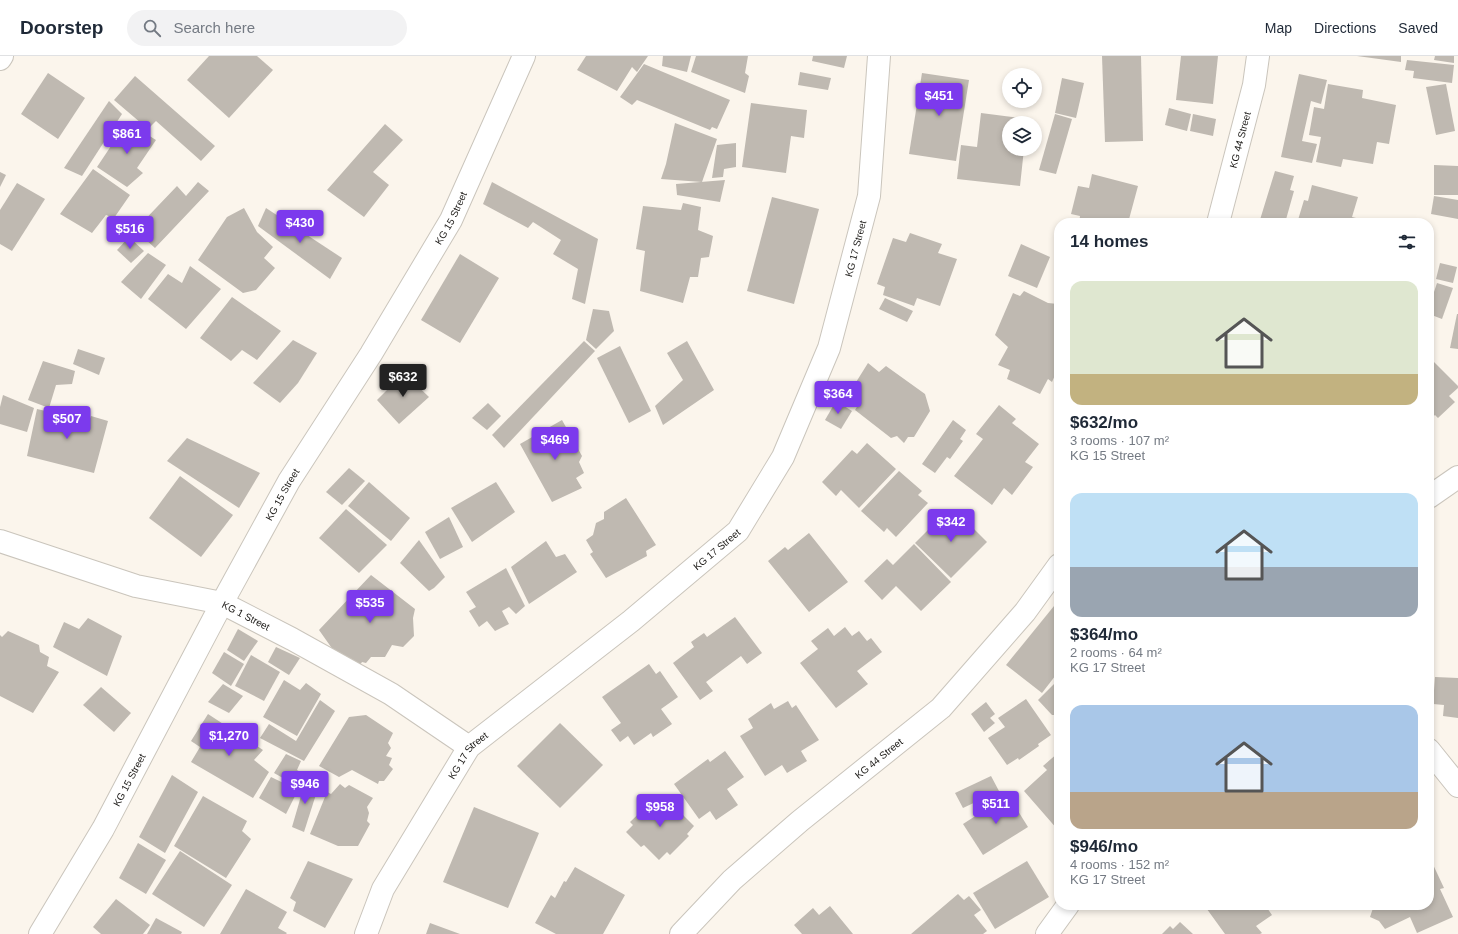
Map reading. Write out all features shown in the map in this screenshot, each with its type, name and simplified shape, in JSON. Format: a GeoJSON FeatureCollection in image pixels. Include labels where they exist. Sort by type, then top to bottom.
{"type":"FeatureCollection","features":[{"type":"Feature","properties":{"kind":"street","name":"KG 15 Street"},"geometry":{"type":"LineString","coordinates":[[40,934],[103,829],[222,603],[289,481],[371,354],[451,220],[524,56]]}},
{"type":"Feature","properties":{"kind":"street","name":"KG 17 Street"},"geometry":{"type":"LineString","coordinates":[[366,934],[383,889],[468,747],[631,621],[738,531],[783,457],[829,348],[869,196],[879,56]]}},
{"type":"Feature","properties":{"kind":"street","name":"KG 44 Street"},"geometry":{"type":"LineString","coordinates":[[1219,218],[1254,85],[1258,56]]}},
{"type":"Feature","properties":{"kind":"street"},"geometry":{"type":"LineString","coordinates":[[1434,494],[1458,477]]}},
{"type":"Feature","properties":{"kind":"street","name":"KG 1 Street"},"geometry":{"type":"LineString","coordinates":[[0,541],[136,586],[222,603],[292,639],[391,694],[468,747]]}},
{"type":"Feature","properties":{"kind":"street","name":"KG 44 Street"},"geometry":{"type":"LineString","coordinates":[[681,934],[732,880],[800,822],[941,708],[1025,612],[1054,572]]}},
{"type":"Feature","properties":{"kind":"street"},"geometry":{"type":"LineString","coordinates":[[1434,756],[1458,786]]}},
{"type":"Feature","properties":{"kind":"street"},"geometry":{"type":"LineString","coordinates":[[1047,934],[1064,910]]}},
{"type":"Feature","properties":{"kind":"building"},"geometry":{"type":"Polygon","coordinates":[[[209,56],[257,56],[273,70],[229,118],[187,80],[209,56]]]}},
{"type":"Feature","properties":{"kind":"building"},"geometry":{"type":"Polygon","coordinates":[[[586,56],[648,56],[637,72],[632,67],[617,91],[577,70],[586,56]]]}},
{"type":"Feature","properties":{"kind":"building"},"geometry":{"type":"Polygon","coordinates":[[[663,56],[691,56],[687,72],[662,66],[663,56]]]}},
{"type":"Feature","properties":{"kind":"building"},"geometry":{"type":"Polygon","coordinates":[[[696,56],[748,56],[745,73],[749,76],[745,93],[691,72],[696,56]]]}},
{"type":"Feature","properties":{"kind":"building"},"geometry":{"type":"Polygon","coordinates":[[[813,56],[847,56],[844,68],[812,61],[813,56]]]}},
{"type":"Feature","properties":{"kind":"building"},"geometry":{"type":"Polygon","coordinates":[[[1102,56],[1141,56],[1143,141],[1105,142],[1102,56]]]}},
{"type":"Feature","properties":{"kind":"building"},"geometry":{"type":"Polygon","coordinates":[[[1181,56],[1218,56],[1213,104],[1176,100],[1181,56]]]}},
{"type":"Feature","properties":{"kind":"building"},"geometry":{"type":"Polygon","coordinates":[[[1357,56],[1401,56],[1401,62],[1357,56]]]}},
{"type":"Feature","properties":{"kind":"building"},"geometry":{"type":"Polygon","coordinates":[[[1435,56],[1454,56],[1454,63],[1434,60],[1435,56]]]}},
{"type":"Feature","properties":{"kind":"building"},"geometry":{"type":"Polygon","coordinates":[[[1407,60],[1454,65],[1452,83],[1413,78],[1414,71],[1405,70],[1407,60]]]}},
{"type":"Feature","properties":{"kind":"building"},"geometry":{"type":"Polygon","coordinates":[[[644,64],[730,100],[717,129],[712,127],[710,130],[637,100],[632,105],[620,97],[644,64]]]}},
{"type":"Feature","properties":{"kind":"building"},"geometry":{"type":"Polygon","coordinates":[[[800,72],[831,78],[828,90],[798,85],[800,72]]]}},
{"type":"Feature","properties":{"kind":"building"},"geometry":{"type":"Polygon","coordinates":[[[48,73],[85,98],[58,139],[21,114],[48,73]]]}},
{"type":"Feature","properties":{"kind":"building"},"geometry":{"type":"Polygon","coordinates":[[[922,73],[969,80],[956,161],[909,154],[922,73]]]}},
{"type":"Feature","properties":{"kind":"building"},"geometry":{"type":"Polygon","coordinates":[[[1299,74],[1327,80],[1321,104],[1311,101],[1302,141],[1317,144],[1312,163],[1281,157],[1299,74]]]}},
{"type":"Feature","properties":{"kind":"building"},"geometry":{"type":"Polygon","coordinates":[[[135,76],[215,146],[201,161],[156,121],[148,129],[114,100],[135,76]]]}},
{"type":"Feature","properties":{"kind":"building"},"geometry":{"type":"Polygon","coordinates":[[[1062,78],[1084,83],[1076,118],[1055,113],[1062,78]]]}},
{"type":"Feature","properties":{"kind":"building"},"geometry":{"type":"Polygon","coordinates":[[[1328,84],[1363,90],[1362,98],[1396,105],[1389,144],[1377,142],[1373,164],[1343,159],[1341,167],[1316,162],[1321,137],[1309,135],[1314,107],[1324,109],[1328,84]]]}},
{"type":"Feature","properties":{"kind":"building"},"geometry":{"type":"Polygon","coordinates":[[[1446,84],[1455,131],[1436,135],[1426,87],[1446,84]]]}},
{"type":"Feature","properties":{"kind":"building"},"geometry":{"type":"Polygon","coordinates":[[[109,101],[122,114],[82,176],[64,168],[109,101]]]}},
{"type":"Feature","properties":{"kind":"building"},"geometry":{"type":"Polygon","coordinates":[[[751,103],[807,110],[804,138],[791,136],[786,173],[742,167],[751,103]]]}},
{"type":"Feature","properties":{"kind":"building"},"geometry":{"type":"Polygon","coordinates":[[[1169,108],[1191,114],[1187,131],[1165,125],[1169,108]]]}},
{"type":"Feature","properties":{"kind":"building"},"geometry":{"type":"Polygon","coordinates":[[[981,113],[1004,116],[1002,116],[1002,156],[1023,156],[1020,186],[957,179],[961,145],[977,147],[981,113]]]}},
{"type":"Feature","properties":{"kind":"building"},"geometry":{"type":"Polygon","coordinates":[[[1055,114],[1072,119],[1056,174],[1039,170],[1055,114]]]}},
{"type":"Feature","properties":{"kind":"building"},"geometry":{"type":"Polygon","coordinates":[[[1193,114],[1216,119],[1213,136],[1190,131],[1193,114]]]}},
{"type":"Feature","properties":{"kind":"building"},"geometry":{"type":"Polygon","coordinates":[[[127,122],[156,140],[137,168],[143,173],[127,187],[97,167],[127,122]]]}},
{"type":"Feature","properties":{"kind":"building"},"geometry":{"type":"Polygon","coordinates":[[[675,123],[717,139],[702,182],[661,179],[666,164],[675,123]]]}},
{"type":"Feature","properties":{"kind":"building"},"geometry":{"type":"Polygon","coordinates":[[[385,124],[403,140],[373,172],[389,185],[364,217],[327,190],[385,124]]]}},
{"type":"Feature","properties":{"kind":"building"},"geometry":{"type":"Polygon","coordinates":[[[736,143],[736,167],[724,169],[723,177],[712,178],[717,145],[736,143]]]}},
{"type":"Feature","properties":{"kind":"building"},"geometry":{"type":"Polygon","coordinates":[[[1434,165],[1458,166],[1458,195],[1434,195],[1434,165]]]}},
{"type":"Feature","properties":{"kind":"building"},"geometry":{"type":"Polygon","coordinates":[[[93,169],[130,195],[114,218],[106,215],[92,233],[60,214],[93,169]]]}},
{"type":"Feature","properties":{"kind":"building"},"geometry":{"type":"Polygon","coordinates":[[[1275,171],[1294,176],[1290,190],[1294,191],[1286,218],[1261,218],[1275,171]]]}},
{"type":"Feature","properties":{"kind":"building"},"geometry":{"type":"Polygon","coordinates":[[[0,172],[6,175],[0,187],[0,172]]]}},
{"type":"Feature","properties":{"kind":"building"},"geometry":{"type":"Polygon","coordinates":[[[1092,174],[1138,186],[1129,218],[1080,218],[1080,216],[1071,214],[1078,186],[1089,188],[1092,174]]]}},
{"type":"Feature","properties":{"kind":"building"},"geometry":{"type":"Polygon","coordinates":[[[725,180],[720,202],[677,195],[676,184],[725,180]]]}},
{"type":"Feature","properties":{"kind":"building"},"geometry":{"type":"Polygon","coordinates":[[[198,182],[209,191],[155,248],[135,230],[177,186],[186,196],[198,182]]]}},
{"type":"Feature","properties":{"kind":"building"},"geometry":{"type":"Polygon","coordinates":[[[492,182],[598,239],[585,304],[572,299],[578,269],[553,254],[561,240],[533,222],[528,228],[483,204],[492,182]]]}},
{"type":"Feature","properties":{"kind":"building"},"geometry":{"type":"Polygon","coordinates":[[[17,183],[45,199],[12,251],[0,244],[0,210],[17,183]]]}},
{"type":"Feature","properties":{"kind":"building"},"geometry":{"type":"Polygon","coordinates":[[[1312,185],[1358,197],[1352,217],[1356,218],[1299,218],[1304,200],[1308,201],[1312,185]]]}},
{"type":"Feature","properties":{"kind":"building"},"geometry":{"type":"Polygon","coordinates":[[[1434,196],[1458,200],[1458,219],[1431,214],[1434,196]]]}},
{"type":"Feature","properties":{"kind":"building"},"geometry":{"type":"Polygon","coordinates":[[[772,197],[819,209],[794,304],[747,291],[772,197]]]}},
{"type":"Feature","properties":{"kind":"building"},"geometry":{"type":"Polygon","coordinates":[[[683,203],[701,207],[698,230],[713,236],[709,257],[701,258],[698,277],[690,277],[683,303],[640,291],[645,251],[636,249],[643,206],[681,210],[683,203]]]}},
{"type":"Feature","properties":{"kind":"building"},"geometry":{"type":"Polygon","coordinates":[[[244,208],[257,232],[273,247],[264,258],[275,268],[256,290],[243,293],[198,260],[227,217],[244,208]]]}},
{"type":"Feature","properties":{"kind":"building"},"geometry":{"type":"Polygon","coordinates":[[[266,208],[342,258],[330,279],[258,226],[266,208]]]}},
{"type":"Feature","properties":{"kind":"building"},"geometry":{"type":"Polygon","coordinates":[[[910,233],[942,244],[938,253],[957,259],[940,306],[917,298],[914,306],[883,295],[885,287],[877,284],[893,238],[906,242],[910,233]]]}},
{"type":"Feature","properties":{"kind":"building"},"geometry":{"type":"Polygon","coordinates":[[[129,237],[144,251],[131,263],[117,250],[129,237]]]}},
{"type":"Feature","properties":{"kind":"building"},"geometry":{"type":"Polygon","coordinates":[[[1021,244],[1050,257],[1037,288],[1008,276],[1021,244]]]}},
{"type":"Feature","properties":{"kind":"building"},"geometry":{"type":"Polygon","coordinates":[[[148,253],[166,265],[141,299],[121,282],[148,253]]]}},
{"type":"Feature","properties":{"kind":"building"},"geometry":{"type":"Polygon","coordinates":[[[460,254],[499,278],[460,343],[421,320],[460,254]]]}},
{"type":"Feature","properties":{"kind":"building"},"geometry":{"type":"Polygon","coordinates":[[[1440,263],[1457,267],[1453,283],[1436,279],[1440,263]]]}},
{"type":"Feature","properties":{"kind":"building"},"geometry":{"type":"Polygon","coordinates":[[[190,266],[221,289],[186,329],[148,299],[168,274],[182,283],[190,266]]]}},
{"type":"Feature","properties":{"kind":"building"},"geometry":{"type":"Polygon","coordinates":[[[1437,283],[1453,288],[1442,319],[1434,316],[1434,292],[1437,283]]]}},
{"type":"Feature","properties":{"kind":"building"},"geometry":{"type":"Polygon","coordinates":[[[1024,291],[1048,303],[1054,304],[1054,377],[1052,382],[1048,379],[1040,394],[1007,379],[1010,370],[998,365],[1008,347],[995,335],[1013,293],[1020,296],[1024,291]]]}},
{"type":"Feature","properties":{"kind":"building"},"geometry":{"type":"Polygon","coordinates":[[[232,297],[281,331],[257,360],[242,350],[231,361],[200,338],[232,297]]]}},
{"type":"Feature","properties":{"kind":"building"},"geometry":{"type":"Polygon","coordinates":[[[885,298],[913,311],[907,322],[879,309],[885,298]]]}},
{"type":"Feature","properties":{"kind":"building"},"geometry":{"type":"Polygon","coordinates":[[[593,309],[609,311],[614,331],[596,349],[586,340],[593,309]]]}},
{"type":"Feature","properties":{"kind":"building"},"geometry":{"type":"Polygon","coordinates":[[[1458,314],[1458,349],[1450,348],[1458,314]]]}},
{"type":"Feature","properties":{"kind":"building"},"geometry":{"type":"Polygon","coordinates":[[[293,340],[317,353],[298,383],[280,403],[253,383],[293,340]]]}},
{"type":"Feature","properties":{"kind":"building"},"geometry":{"type":"Polygon","coordinates":[[[584,341],[595,351],[504,448],[492,435],[584,341]]]}},
{"type":"Feature","properties":{"kind":"building"},"geometry":{"type":"Polygon","coordinates":[[[687,341],[714,390],[663,425],[655,406],[683,380],[667,353],[687,341]]]}},
{"type":"Feature","properties":{"kind":"building"},"geometry":{"type":"Polygon","coordinates":[[[620,346],[651,411],[629,423],[597,358],[620,346]]]}},
{"type":"Feature","properties":{"kind":"building"},"geometry":{"type":"Polygon","coordinates":[[[78,349],[105,358],[99,375],[73,364],[78,349]]]}},
{"type":"Feature","properties":{"kind":"building"},"geometry":{"type":"Polygon","coordinates":[[[43,361],[75,371],[72,384],[56,385],[49,408],[28,400],[43,361]]]}},
{"type":"Feature","properties":{"kind":"building"},"geometry":{"type":"Polygon","coordinates":[[[1434,362],[1458,386],[1458,388],[1449,396],[1455,402],[1438,418],[1435,415],[1434,416],[1434,362]]]}},
{"type":"Feature","properties":{"kind":"building"},"geometry":{"type":"Polygon","coordinates":[[[868,363],[879,372],[886,366],[925,394],[930,411],[914,437],[908,437],[904,443],[897,436],[891,438],[855,410],[860,402],[848,395],[868,363]]]}},
{"type":"Feature","properties":{"kind":"building"},"geometry":{"type":"Polygon","coordinates":[[[404,373],[429,397],[399,424],[377,400],[404,373]]]}},
{"type":"Feature","properties":{"kind":"building"},"geometry":{"type":"Polygon","coordinates":[[[3,395],[34,408],[27,432],[0,424],[0,407],[3,395]]]}},
{"type":"Feature","properties":{"kind":"building"},"geometry":{"type":"Polygon","coordinates":[[[836,401],[852,411],[841,429],[825,420],[836,401]]]}},
{"type":"Feature","properties":{"kind":"building"},"geometry":{"type":"Polygon","coordinates":[[[488,403],[501,416],[487,430],[472,418],[488,403]]]}},
{"type":"Feature","properties":{"kind":"building"},"geometry":{"type":"Polygon","coordinates":[[[999,405],[1016,419],[1012,423],[1039,444],[1025,462],[1033,467],[1012,495],[1004,488],[992,505],[954,476],[983,439],[976,434],[999,405]]]}},
{"type":"Feature","properties":{"kind":"building"},"geometry":{"type":"Polygon","coordinates":[[[37,409],[89,421],[91,416],[108,421],[94,473],[27,456],[37,409]]]}},
{"type":"Feature","properties":{"kind":"building"},"geometry":{"type":"Polygon","coordinates":[[[562,420],[582,456],[579,462],[584,473],[576,478],[582,488],[552,502],[520,444],[562,420]]]}},
{"type":"Feature","properties":{"kind":"building"},"geometry":{"type":"Polygon","coordinates":[[[953,420],[966,430],[960,439],[963,441],[950,459],[947,457],[935,473],[922,464],[953,420]]]}},
{"type":"Feature","properties":{"kind":"building"},"geometry":{"type":"Polygon","coordinates":[[[187,438],[260,473],[239,508],[167,461],[187,438]]]}},
{"type":"Feature","properties":{"kind":"building"},"geometry":{"type":"Polygon","coordinates":[[[867,443],[896,469],[859,508],[841,490],[836,496],[822,482],[852,450],[857,454],[867,443]]]}},
{"type":"Feature","properties":{"kind":"building"},"geometry":{"type":"Polygon","coordinates":[[[349,468],[365,481],[342,505],[326,492],[349,468]]]}},
{"type":"Feature","properties":{"kind":"building"},"geometry":{"type":"Polygon","coordinates":[[[899,471],[922,491],[918,495],[928,503],[896,537],[887,528],[884,532],[861,511],[899,471]]]}},
{"type":"Feature","properties":{"kind":"building"},"geometry":{"type":"Polygon","coordinates":[[[180,476],[233,515],[201,557],[149,518],[180,476]]]}},
{"type":"Feature","properties":{"kind":"building"},"geometry":{"type":"Polygon","coordinates":[[[369,482],[410,518],[391,541],[348,506],[369,482]]]}},
{"type":"Feature","properties":{"kind":"building"},"geometry":{"type":"Polygon","coordinates":[[[496,482],[515,512],[472,542],[451,508],[496,482]]]}},
{"type":"Feature","properties":{"kind":"building"},"geometry":{"type":"Polygon","coordinates":[[[626,498],[656,545],[646,551],[647,556],[606,578],[590,554],[593,552],[586,540],[593,535],[596,523],[604,519],[604,512],[626,498]]]}},
{"type":"Feature","properties":{"kind":"building"},"geometry":{"type":"Polygon","coordinates":[[[346,509],[387,545],[359,573],[319,538],[346,509]]]}},
{"type":"Feature","properties":{"kind":"building"},"geometry":{"type":"Polygon","coordinates":[[[955,510],[987,542],[951,578],[915,543],[945,513],[949,516],[955,510]]]}},
{"type":"Feature","properties":{"kind":"building"},"geometry":{"type":"Polygon","coordinates":[[[449,517],[463,547],[440,559],[425,532],[449,517]]]}},
{"type":"Feature","properties":{"kind":"building"},"geometry":{"type":"Polygon","coordinates":[[[809,533],[848,582],[809,612],[768,561],[785,547],[788,550],[809,533]]]}},
{"type":"Feature","properties":{"kind":"building"},"geometry":{"type":"Polygon","coordinates":[[[419,540],[445,577],[429,591],[400,563],[419,540]]]}},
{"type":"Feature","properties":{"kind":"building"},"geometry":{"type":"Polygon","coordinates":[[[546,541],[556,557],[565,554],[577,572],[529,604],[511,567],[546,541]]]}},
{"type":"Feature","properties":{"kind":"building"},"geometry":{"type":"Polygon","coordinates":[[[914,544],[951,582],[921,611],[896,586],[882,600],[864,581],[887,559],[893,565],[914,544]]]}},
{"type":"Feature","properties":{"kind":"building"},"geometry":{"type":"Polygon","coordinates":[[[506,568],[525,606],[516,614],[509,607],[502,611],[509,624],[495,631],[487,621],[479,627],[469,611],[476,607],[466,592],[506,568]]]}},
{"type":"Feature","properties":{"kind":"building"},"geometry":{"type":"Polygon","coordinates":[[[371,575],[415,609],[413,618],[414,636],[403,647],[392,645],[385,657],[371,657],[366,663],[362,662],[358,668],[336,654],[319,630],[371,575]]]}},
{"type":"Feature","properties":{"kind":"building"},"geometry":{"type":"Polygon","coordinates":[[[1054,606],[1054,677],[1042,693],[1006,665],[1054,606]]]}},
{"type":"Feature","properties":{"kind":"building"},"geometry":{"type":"Polygon","coordinates":[[[735,617],[762,653],[747,664],[741,656],[706,682],[713,691],[700,700],[673,663],[694,647],[691,642],[704,633],[707,637],[735,617]]]}},
{"type":"Feature","properties":{"kind":"building"},"geometry":{"type":"Polygon","coordinates":[[[88,618],[122,636],[107,676],[53,647],[64,622],[79,629],[88,618]]]}},
{"type":"Feature","properties":{"kind":"building"},"geometry":{"type":"Polygon","coordinates":[[[845,627],[852,636],[859,631],[867,641],[871,638],[882,652],[857,671],[868,684],[836,708],[800,663],[818,649],[811,641],[828,628],[834,636],[845,627]]]}},
{"type":"Feature","properties":{"kind":"building"},"geometry":{"type":"Polygon","coordinates":[[[238,629],[258,641],[244,661],[227,650],[238,629]]]}},
{"type":"Feature","properties":{"kind":"building"},"geometry":{"type":"Polygon","coordinates":[[[8,631],[39,645],[40,652],[49,657],[47,666],[59,672],[33,713],[0,696],[0,635],[2,637],[8,631]]]}},
{"type":"Feature","properties":{"kind":"building"},"geometry":{"type":"Polygon","coordinates":[[[276,647],[300,658],[289,675],[268,662],[276,647]]]}},
{"type":"Feature","properties":{"kind":"building"},"geometry":{"type":"Polygon","coordinates":[[[224,652],[244,664],[231,686],[212,673],[224,652]]]}},
{"type":"Feature","properties":{"kind":"building"},"geometry":{"type":"Polygon","coordinates":[[[251,655],[280,672],[264,701],[235,686],[251,655]]]}},
{"type":"Feature","properties":{"kind":"building"},"geometry":{"type":"Polygon","coordinates":[[[649,664],[656,674],[660,671],[678,697],[661,709],[672,724],[653,737],[651,733],[634,745],[628,736],[620,742],[611,730],[621,723],[602,697],[649,664]]]}},
{"type":"Feature","properties":{"kind":"building"},"geometry":{"type":"Polygon","coordinates":[[[1435,677],[1458,678],[1458,718],[1443,716],[1444,705],[1434,704],[1435,677]]]}},
{"type":"Feature","properties":{"kind":"building"},"geometry":{"type":"Polygon","coordinates":[[[284,680],[300,690],[306,683],[321,694],[297,736],[263,717],[284,680]]]}},
{"type":"Feature","properties":{"kind":"building"},"geometry":{"type":"Polygon","coordinates":[[[223,684],[243,696],[229,713],[208,702],[223,684]]]}},
{"type":"Feature","properties":{"kind":"building"},"geometry":{"type":"Polygon","coordinates":[[[1054,684],[1054,715],[1052,715],[1038,700],[1054,684]]]}},
{"type":"Feature","properties":{"kind":"building"},"geometry":{"type":"Polygon","coordinates":[[[101,687],[131,713],[114,732],[83,705],[101,687]]]}},
{"type":"Feature","properties":{"kind":"building"},"geometry":{"type":"Polygon","coordinates":[[[1026,699],[1051,735],[1038,744],[1039,746],[1019,760],[1018,758],[1007,765],[988,738],[1005,727],[998,718],[1026,699]]]}},
{"type":"Feature","properties":{"kind":"building"},"geometry":{"type":"Polygon","coordinates":[[[320,700],[335,711],[304,761],[260,738],[269,724],[296,741],[320,700]]]}},
{"type":"Feature","properties":{"kind":"building"},"geometry":{"type":"Polygon","coordinates":[[[788,701],[792,708],[796,705],[819,740],[801,751],[807,761],[787,773],[782,765],[765,776],[740,736],[753,728],[748,719],[771,703],[774,709],[788,701]]]}},
{"type":"Feature","properties":{"kind":"building"},"geometry":{"type":"Polygon","coordinates":[[[986,702],[995,714],[990,718],[995,723],[984,732],[971,714],[986,702]]]}},
{"type":"Feature","properties":{"kind":"building"},"geometry":{"type":"Polygon","coordinates":[[[208,714],[263,750],[254,760],[269,772],[253,798],[191,762],[200,747],[191,741],[208,714]]]}},
{"type":"Feature","properties":{"kind":"building"},"geometry":{"type":"Polygon","coordinates":[[[366,715],[393,733],[388,743],[391,748],[386,756],[392,758],[389,765],[393,769],[384,781],[379,781],[378,784],[352,770],[339,777],[319,766],[349,717],[366,715]]]}},
{"type":"Feature","properties":{"kind":"building"},"geometry":{"type":"Polygon","coordinates":[[[560,723],[603,765],[560,808],[517,766],[560,723]]]}},
{"type":"Feature","properties":{"kind":"building"},"geometry":{"type":"Polygon","coordinates":[[[725,751],[744,777],[727,789],[738,805],[716,820],[710,811],[699,819],[674,784],[708,759],[710,762],[725,751]]]}},
{"type":"Feature","properties":{"kind":"building"},"geometry":{"type":"Polygon","coordinates":[[[286,754],[301,761],[297,770],[305,775],[299,787],[274,773],[286,754]]]}},
{"type":"Feature","properties":{"kind":"building"},"geometry":{"type":"Polygon","coordinates":[[[1054,756],[1054,825],[1024,791],[1047,770],[1043,766],[1054,756]]]}},
{"type":"Feature","properties":{"kind":"building"},"geometry":{"type":"Polygon","coordinates":[[[172,775],[198,792],[165,853],[139,837],[172,775]]]}},
{"type":"Feature","properties":{"kind":"building"},"geometry":{"type":"Polygon","coordinates":[[[991,776],[999,791],[963,808],[955,793],[991,776]]]}},
{"type":"Feature","properties":{"kind":"building"},"geometry":{"type":"Polygon","coordinates":[[[271,777],[298,790],[286,814],[259,798],[271,777]]]}},
{"type":"Feature","properties":{"kind":"building"},"geometry":{"type":"Polygon","coordinates":[[[306,779],[319,785],[304,832],[292,827],[306,779]]]}},
{"type":"Feature","properties":{"kind":"building"},"geometry":{"type":"Polygon","coordinates":[[[340,784],[345,788],[349,785],[373,798],[367,807],[369,813],[367,821],[370,824],[358,846],[338,846],[310,834],[327,792],[331,794],[340,784]]]}},
{"type":"Feature","properties":{"kind":"building"},"geometry":{"type":"Polygon","coordinates":[[[662,794],[694,826],[687,834],[689,836],[670,855],[667,852],[659,860],[644,845],[641,847],[626,832],[633,825],[630,822],[652,801],[654,802],[662,794]]]}},
{"type":"Feature","properties":{"kind":"building"},"geometry":{"type":"Polygon","coordinates":[[[1008,795],[1028,827],[983,855],[963,824],[1008,795]]]}},
{"type":"Feature","properties":{"kind":"building"},"geometry":{"type":"Polygon","coordinates":[[[203,796],[247,821],[242,831],[251,839],[226,878],[174,846],[203,796]]]}},
{"type":"Feature","properties":{"kind":"building"},"geometry":{"type":"Polygon","coordinates":[[[474,807],[539,833],[508,908],[443,882],[474,807]]]}},
{"type":"Feature","properties":{"kind":"building"},"geometry":{"type":"Polygon","coordinates":[[[138,843],[166,860],[146,894],[119,878],[138,843]]]}},
{"type":"Feature","properties":{"kind":"building"},"geometry":{"type":"Polygon","coordinates":[[[180,851],[232,885],[204,927],[152,894],[180,851]]]}},
{"type":"Feature","properties":{"kind":"building"},"geometry":{"type":"Polygon","coordinates":[[[308,861],[353,879],[325,928],[293,911],[296,902],[290,898],[308,861]]]}},
{"type":"Feature","properties":{"kind":"building"},"geometry":{"type":"Polygon","coordinates":[[[1027,861],[1049,897],[995,929],[973,893],[1027,861]]]}},
{"type":"Feature","properties":{"kind":"building"},"geometry":{"type":"Polygon","coordinates":[[[575,867],[625,895],[603,934],[556,934],[535,923],[551,895],[555,898],[564,881],[566,882],[575,867]]]}},
{"type":"Feature","properties":{"kind":"building"},"geometry":{"type":"Polygon","coordinates":[[[1434,867],[1444,888],[1440,889],[1453,917],[1417,933],[1410,917],[1385,929],[1379,921],[1370,917],[1372,910],[1434,910],[1434,867]]]}},
{"type":"Feature","properties":{"kind":"building"},"geometry":{"type":"Polygon","coordinates":[[[246,889],[287,912],[278,928],[287,933],[286,934],[220,934],[246,889]]]}},
{"type":"Feature","properties":{"kind":"building"},"geometry":{"type":"Polygon","coordinates":[[[958,894],[964,900],[969,896],[981,910],[974,915],[987,931],[983,934],[911,934],[958,894]]]}},
{"type":"Feature","properties":{"kind":"building"},"geometry":{"type":"Polygon","coordinates":[[[116,899],[150,925],[143,934],[101,934],[93,927],[116,899]]]}},
{"type":"Feature","properties":{"kind":"building"},"geometry":{"type":"Polygon","coordinates":[[[830,906],[853,934],[802,934],[794,925],[813,908],[819,915],[830,906]]]}},
{"type":"Feature","properties":{"kind":"building"},"geometry":{"type":"Polygon","coordinates":[[[1208,910],[1268,910],[1272,915],[1256,926],[1262,933],[1260,934],[1225,934],[1208,910]]]}},
{"type":"Feature","properties":{"kind":"building"},"geometry":{"type":"Polygon","coordinates":[[[156,918],[182,932],[181,934],[147,934],[156,918]]]}},
{"type":"Feature","properties":{"kind":"building"},"geometry":{"type":"Polygon","coordinates":[[[1180,922],[1193,934],[1162,934],[1170,926],[1173,929],[1180,922]]]}},
{"type":"Feature","properties":{"kind":"building"},"geometry":{"type":"Polygon","coordinates":[[[430,923],[460,934],[426,934],[430,923]]]}}]}
